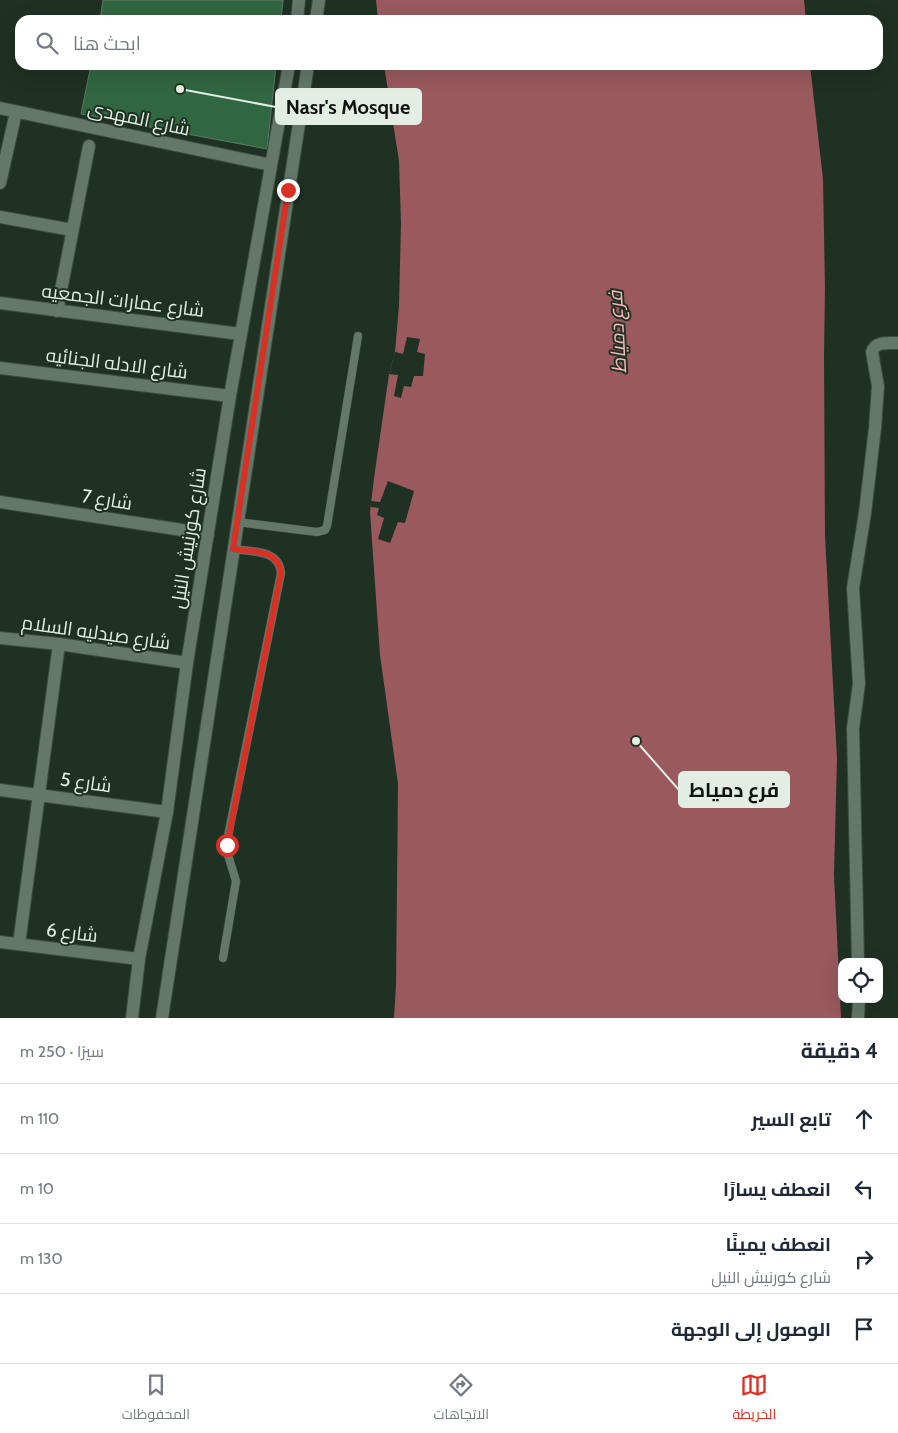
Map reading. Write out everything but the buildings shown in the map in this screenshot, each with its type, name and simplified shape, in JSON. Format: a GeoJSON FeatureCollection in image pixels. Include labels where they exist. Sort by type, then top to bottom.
{"type":"FeatureCollection","features":[{"type":"Feature","properties":{"kind":"street"},"geometry":{"type":"LineString","coordinates":[[298,15],[299,0]]}},
{"type":"Feature","properties":{"kind":"street"},"geometry":{"type":"LineString","coordinates":[[317,15],[319,0]]}},
{"type":"Feature","properties":{"kind":"street","name":"شارع كورنيش النيل"},"geometry":{"type":"LineString","coordinates":[[132,1018],[139,959],[167,812],[187,663],[240,334],[288,70]]}},
{"type":"Feature","properties":{"kind":"street"},"geometry":{"type":"LineString","coordinates":[[162,1018],[307,70]]}},
{"type":"Feature","properties":{"kind":"street","name":"شارع المهدى"},"geometry":{"type":"LineString","coordinates":[[0,108],[271,165]]}},
{"type":"Feature","properties":{"kind":"street"},"geometry":{"type":"LineString","coordinates":[[0,183],[16,112]]}},
{"type":"Feature","properties":{"kind":"street"},"geometry":{"type":"LineString","coordinates":[[57,311],[89,146]]}},
{"type":"Feature","properties":{"kind":"street"},"geometry":{"type":"LineString","coordinates":[[0,217],[72,230]]}},
{"type":"Feature","properties":{"kind":"street","name":"شارع عمارات الجمعيه"},"geometry":{"type":"LineString","coordinates":[[0,303],[240,334]]}},
{"type":"Feature","properties":{"kind":"street"},"geometry":{"type":"LineString","coordinates":[[858,958],[853,728],[859,684],[853,588],[865,513],[875,428],[878,386],[872,352],[873,347],[876,345],[898,343]]}},
{"type":"Feature","properties":{"kind":"street","name":"شارع الادله الجنائيه"},"geometry":{"type":"LineString","coordinates":[[0,368],[230,396]]}},
{"type":"Feature","properties":{"kind":"street","name":"شارع 7"},"geometry":{"type":"LineString","coordinates":[[0,502],[208,534]]}},
{"type":"Feature","properties":{"kind":"street","name":"شارع صيدليه السلام"},"geometry":{"type":"LineString","coordinates":[[0,638],[59,644],[187,663]]}},
{"type":"Feature","properties":{"kind":"street"},"geometry":{"type":"LineString","coordinates":[[19,944],[59,644]]}},
{"type":"Feature","properties":{"kind":"street","name":"شارع 5"},"geometry":{"type":"LineString","coordinates":[[0,790],[167,812]]}},
{"type":"Feature","properties":{"kind":"street","name":"شارع 6"},"geometry":{"type":"LineString","coordinates":[[0,942],[139,959]]}},
{"type":"Feature","properties":{"kind":"street"},"geometry":{"type":"LineString","coordinates":[[858,1003],[858,1018]]}},
{"type":"Feature","properties":{"kind":"lane"},"geometry":{"type":"LineString","coordinates":[[237,522],[317,532],[325,530],[358,336]]}},
{"type":"Feature","properties":{"kind":"lane"},"geometry":{"type":"LineString","coordinates":[[223,958],[236,881],[228,855],[228,836],[281,573],[280,565],[276,558],[269,554],[233,549]]}},
{"type":"Feature","properties":{"kind":"water"},"geometry":{"type":"Polygon","coordinates":[[[376,0],[804,0],[806,15],[378,15],[376,0]]]}},
{"type":"Feature","properties":{"kind":"water"},"geometry":{"type":"Polygon","coordinates":[[[385,70],[811,70],[823,179],[825,536],[837,759],[834,875],[838,1003],[840,1003],[841,1018],[394,1018],[398,784],[380,655],[370,512],[389,374],[395,352],[399,305],[401,223],[399,161],[385,70]]]}},
{"type":"Feature","properties":{"kind":"pier"},"geometry":{"type":"Polygon","coordinates":[[[407,337],[420,339],[417,352],[425,354],[423,376],[414,376],[411,387],[404,386],[401,398],[394,396],[398,375],[389,374],[395,352],[403,354],[407,337]]]}},
{"type":"Feature","properties":{"kind":"pier"},"geometry":{"type":"Polygon","coordinates":[[[388,481],[414,491],[405,523],[398,522],[390,543],[378,539],[384,518],[377,515],[379,508],[371,507],[371,501],[380,502],[388,481]]]}},
{"type":"Feature","properties":{"kind":"place","name":"Nasr's Mosque"},"geometry":{"type":"Point","coordinates":[180,89]}},
{"type":"Feature","properties":{"kind":"place","name":"فرع دمياط"},"geometry":{"type":"Point","coordinates":[636,741]}},
{"type":"Feature","properties":{"kind":"route"},"geometry":{"type":"LineString","coordinates":[[227,845],[281,573],[280,565],[276,558],[269,554],[233,549],[288,190]]}}]}
